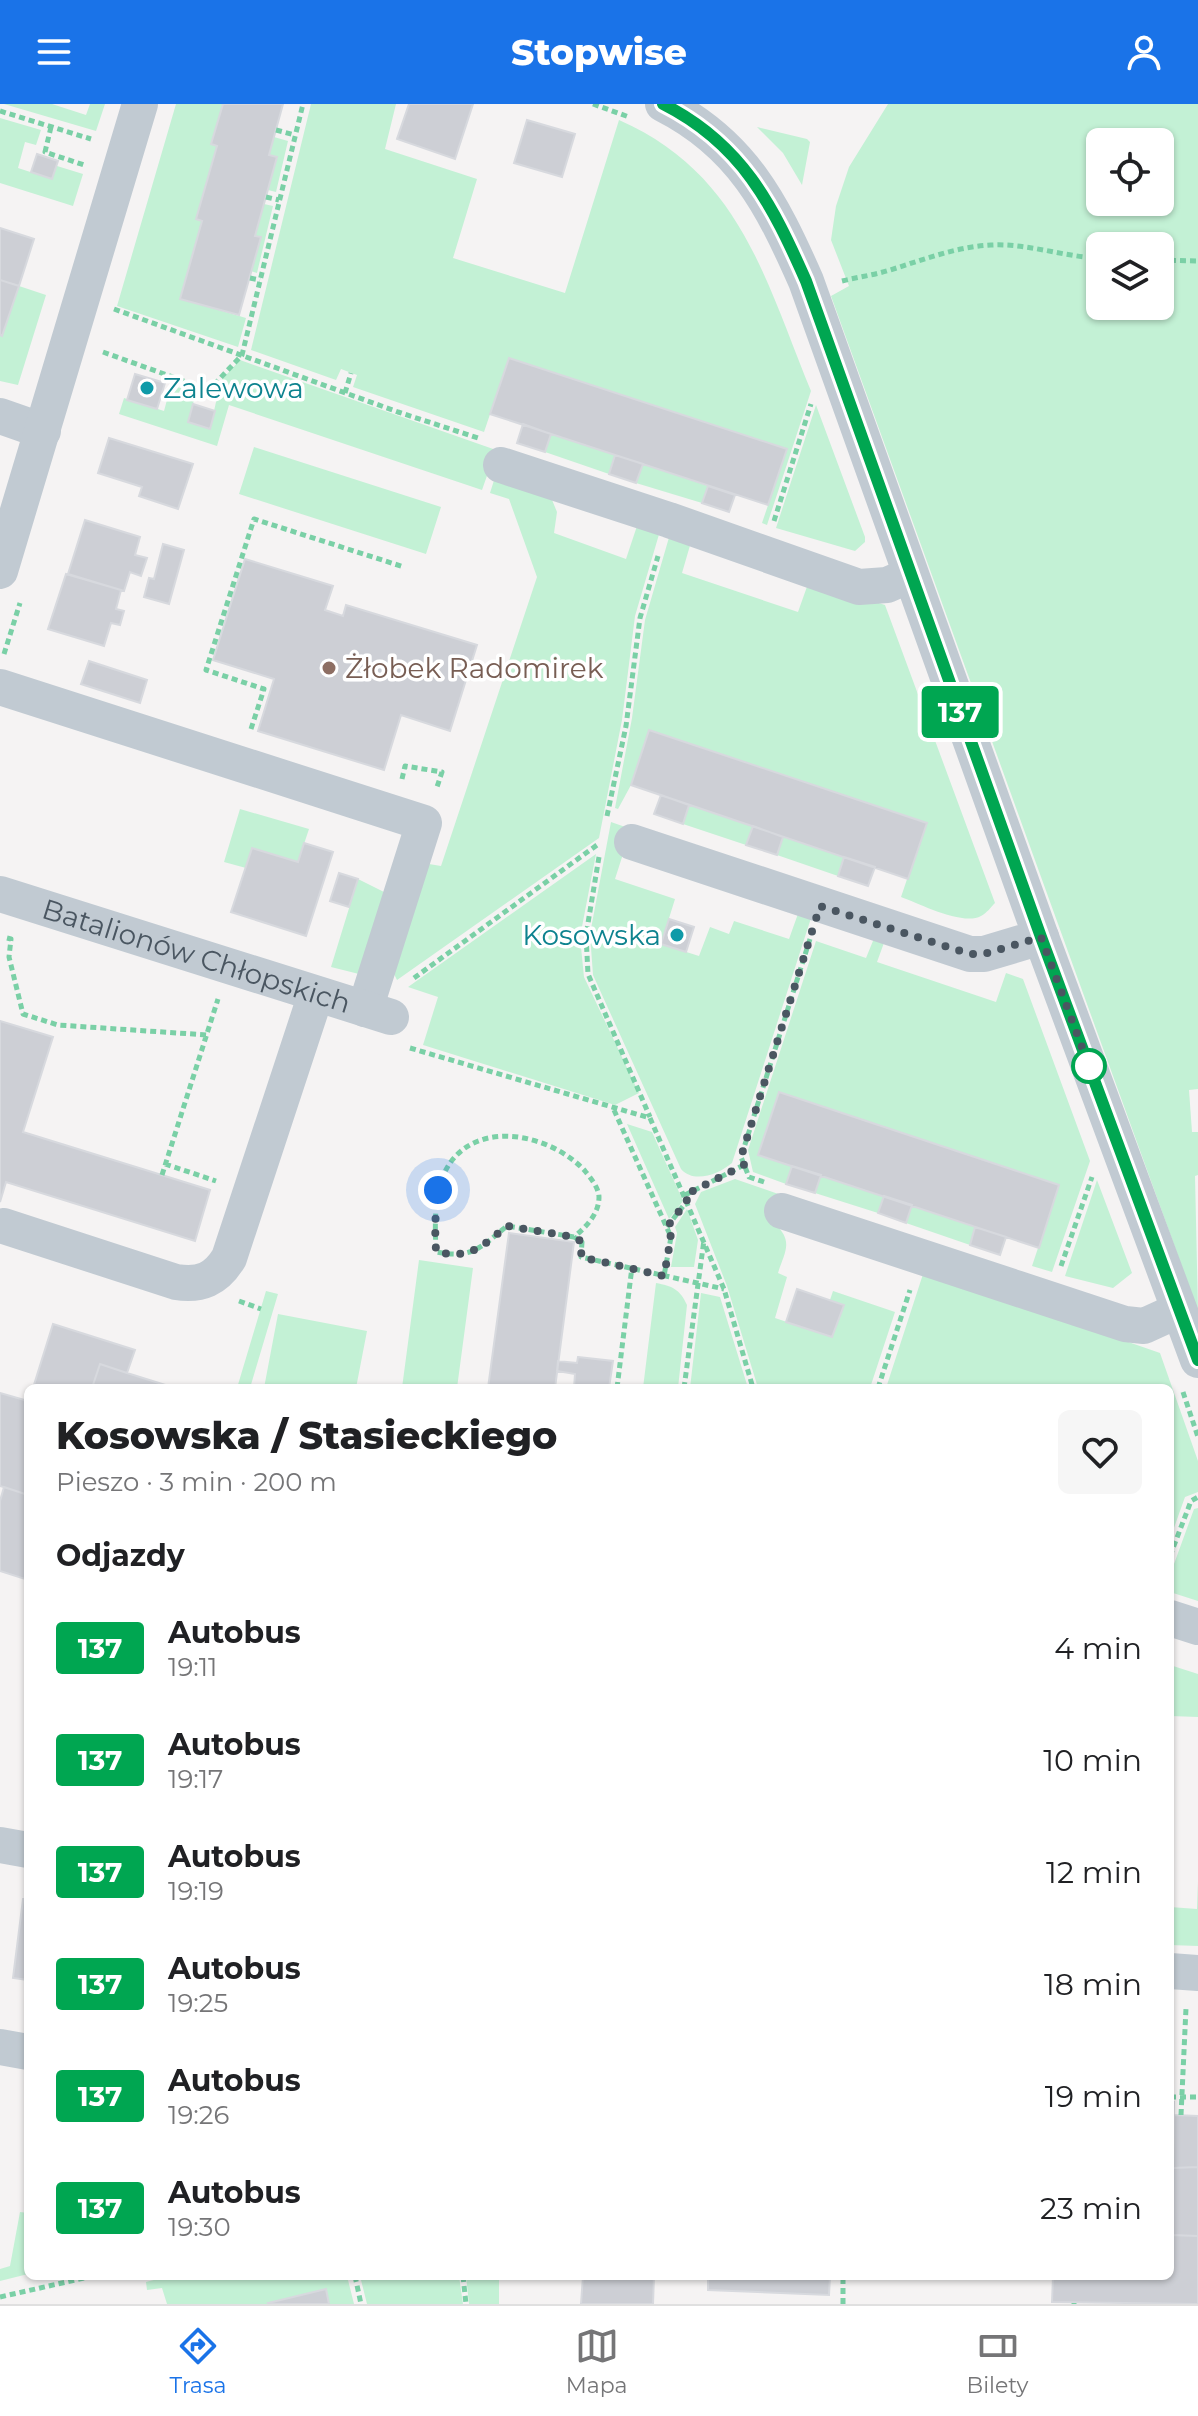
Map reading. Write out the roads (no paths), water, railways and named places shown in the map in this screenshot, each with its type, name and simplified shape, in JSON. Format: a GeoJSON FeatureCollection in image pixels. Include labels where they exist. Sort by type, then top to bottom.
{"type":"FeatureCollection","features":[{"type":"Feature","properties":{"kind":"street"},"geometry":{"type":"LineString","coordinates":[[0,571],[140,104]]}},
{"type":"Feature","properties":{"kind":"street"},"geometry":{"type":"LineString","coordinates":[[652,114],[682,114],[714,138],[746,170],[776,215],[806,281],[1041,937],[1198,1360]]}},
{"type":"Feature","properties":{"kind":"street"},"geometry":{"type":"LineString","coordinates":[[0,416],[43,431]]}},
{"type":"Feature","properties":{"kind":"street"},"geometry":{"type":"LineString","coordinates":[[501,465],[859,587],[887,585],[910,575]]}},
{"type":"Feature","properties":{"kind":"street","name":"Batalionów Chłopskich"},"geometry":{"type":"LineString","coordinates":[[0,687],[424,823],[376,1004],[316,994],[0,894]]}},
{"type":"Feature","properties":{"kind":"street"},"geometry":{"type":"LineString","coordinates":[[617,842],[970,954],[984,954],[1041,937]]}},
{"type":"Feature","properties":{"kind":"street"},"geometry":{"type":"LineString","coordinates":[[4,1226],[176,1282],[200,1284],[222,1270],[229,1258],[316,994]]}},
{"type":"Feature","properties":{"kind":"street"},"geometry":{"type":"LineString","coordinates":[[778,1198],[1135,1327],[1179,1310]]}},
{"type":"Feature","properties":{"kind":"street"},"geometry":{"type":"LineString","coordinates":[[1174,1619],[1198,1627]]}},
{"type":"Feature","properties":{"kind":"street"},"geometry":{"type":"LineString","coordinates":[[0,1845],[24,1849]]}},
{"type":"Feature","properties":{"kind":"street"},"geometry":{"type":"LineString","coordinates":[[1174,1974],[1192,1989]]}},
{"type":"Feature","properties":{"kind":"street"},"geometry":{"type":"LineString","coordinates":[[0,2047],[24,2051]]}},
{"type":"Feature","properties":{"kind":"place","name":"Zalewowa"},"geometry":{"type":"Point","coordinates":[147,388]}},
{"type":"Feature","properties":{"kind":"place","name":"Żłobek Radomirek"},"geometry":{"type":"Point","coordinates":[329,668]}},
{"type":"Feature","properties":{"kind":"place","name":"Kosowska"},"geometry":{"type":"Point","coordinates":[677,935]}}]}
